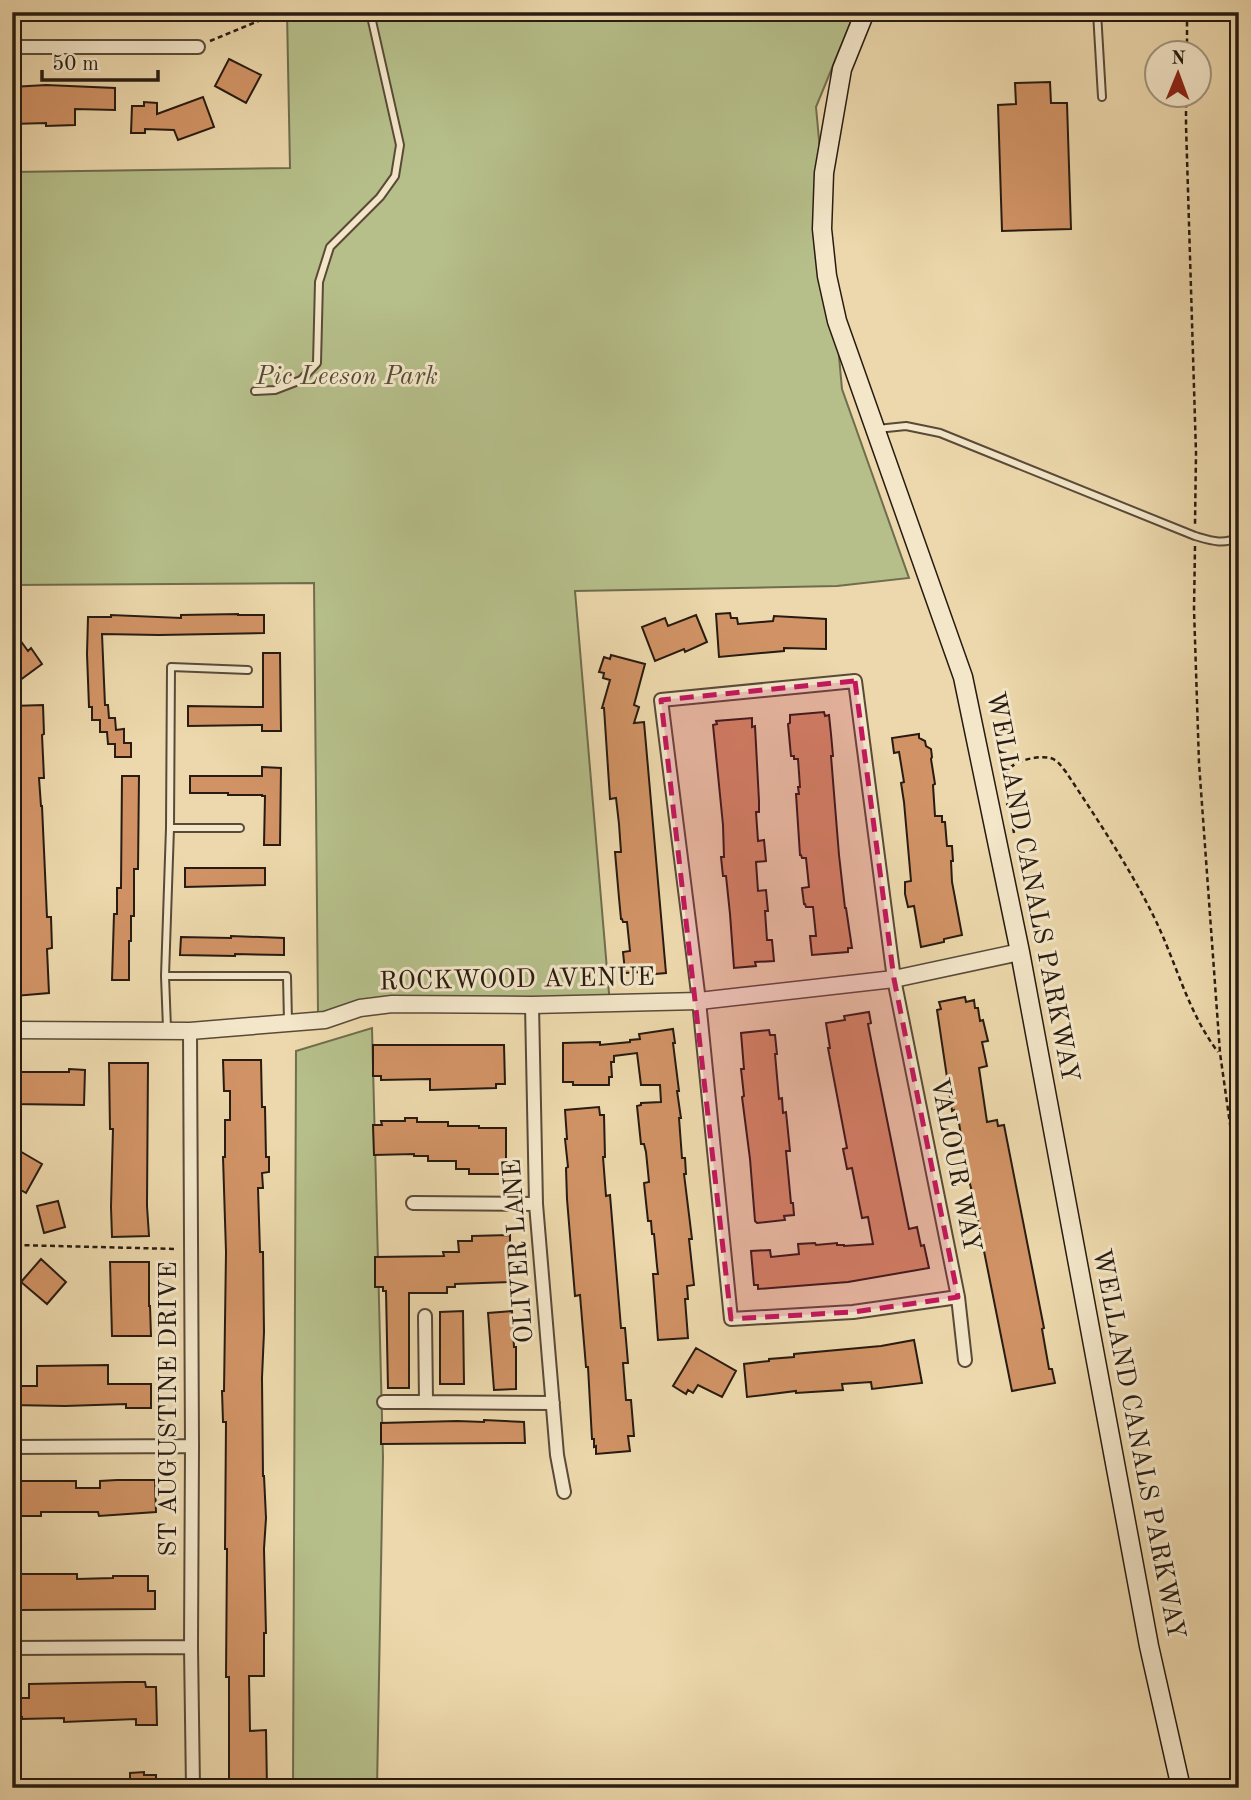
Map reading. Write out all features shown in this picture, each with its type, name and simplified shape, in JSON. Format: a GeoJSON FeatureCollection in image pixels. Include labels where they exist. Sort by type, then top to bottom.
{"type":"FeatureCollection","features":[{"type":"Feature","properties":{"kind":"main road","name":"WELLAND CANALS PARKWAY"},"geometry":{"type":"LineString","coordinates":[[865,12],[842,69],[824,173],[822,229],[827,276],[837,320],[963,677],[1020,952],[1146,1633],[1181,1788]]}},
{"type":"Feature","properties":{"kind":"street"},"geometry":{"type":"LineString","coordinates":[[12,47],[198,47]]}},
{"type":"Feature","properties":{"kind":"street","name":"VALOUR WAY"},"geometry":{"type":"LineString","coordinates":[[699,1001],[661,700],[855,681],[894,979],[958,1297],[965,1360]]}},
{"type":"Feature","properties":{"kind":"street","name":"ROCKWOOD AVENUE"},"geometry":{"type":"LineString","coordinates":[[12,1030],[190,1031],[325,1020],[360,1008],[392,1004],[532,1005],[699,1001],[894,979],[1020,952]]}},
{"type":"Feature","properties":{"kind":"street"},"geometry":{"type":"LineString","coordinates":[[699,1001],[731,1319],[853,1312],[958,1297]]}},
{"type":"Feature","properties":{"kind":"street","name":"OLIVER LANE"},"geometry":{"type":"LineString","coordinates":[[532,1005],[536,1204],[557,1455],[564,1492]]}},
{"type":"Feature","properties":{"kind":"street","name":"ST AUGUSTINE DRIVE"},"geometry":{"type":"LineString","coordinates":[[190,1031],[193,1788]]}},
{"type":"Feature","properties":{"kind":"street"},"geometry":{"type":"LineString","coordinates":[[413,1203],[536,1204]]}},
{"type":"Feature","properties":{"kind":"street"},"geometry":{"type":"LineString","coordinates":[[425,1316],[426,1402]]}},
{"type":"Feature","properties":{"kind":"street"},"geometry":{"type":"LineString","coordinates":[[384,1402],[553,1403]]}},
{"type":"Feature","properties":{"kind":"street"},"geometry":{"type":"LineString","coordinates":[[12,1447],[192,1446]]}},
{"type":"Feature","properties":{"kind":"street"},"geometry":{"type":"LineString","coordinates":[[12,1648],[191,1647]]}},
{"type":"Feature","properties":{"kind":"lane"},"geometry":{"type":"LineString","coordinates":[[255,391],[275,390],[301,380],[317,363],[319,282],[330,247],[380,197],[395,176],[400,145],[370,12]]}},
{"type":"Feature","properties":{"kind":"lane"},"geometry":{"type":"LineString","coordinates":[[1097,12],[1102,97]]}},
{"type":"Feature","properties":{"kind":"lane"},"geometry":{"type":"LineString","coordinates":[[875,429],[906,426],[940,433],[1195,536],[1228,542],[1239,537]]}},
{"type":"Feature","properties":{"kind":"lane"},"geometry":{"type":"LineString","coordinates":[[167,1030],[165,976],[172,667],[248,670]]}},
{"type":"Feature","properties":{"kind":"lane"},"geometry":{"type":"LineString","coordinates":[[170,828],[240,828]]}},
{"type":"Feature","properties":{"kind":"lane"},"geometry":{"type":"LineString","coordinates":[[165,976],[287,976],[288,1024]]}},
{"type":"Feature","properties":{"kind":"path"},"geometry":{"type":"LineString","coordinates":[[198,47],[280,12]]}},
{"type":"Feature","properties":{"kind":"path"},"geometry":{"type":"LineString","coordinates":[[1187,12],[1187,38]]}},
{"type":"Feature","properties":{"kind":"path"},"geometry":{"type":"LineString","coordinates":[[1186,108],[1196,453],[1194,608],[1199,763],[1220,1053],[1239,1188]]}},
{"type":"Feature","properties":{"kind":"path"},"geometry":{"type":"LineString","coordinates":[[1015,841],[1006,789],[1005,777],[1008,769],[1031,758],[1043,756],[1055,759],[1130,872],[1154,918],[1196,1017],[1205,1035],[1220,1053]]}},
{"type":"Feature","properties":{"kind":"path"},"geometry":{"type":"LineString","coordinates":[[16,1245],[191,1249]]}},
{"type":"Feature","properties":{"kind":"highlighted area"},"geometry":{"type":"Polygon","coordinates":[[[855,681],[894,979],[958,1297],[853,1312],[731,1319],[661,700],[855,681]]]}},
{"type":"Feature","properties":{"kind":"green space","name":"Pic Leeson Park"},"geometry":{"type":"Polygon","coordinates":[[[287,12],[855,12],[816,107],[842,389],[909,578],[837,586],[575,591],[610,1005],[318,1014],[314,583],[12,585],[12,172],[290,168],[287,12]]]}},
{"type":"Feature","properties":{"kind":"green space"},"geometry":{"type":"Polygon","coordinates":[[[372,1028],[383,1457],[377,1788],[293,1788],[296,1051],[372,1028]]]}},
{"type":"Feature","properties":{"kind":"building"},"geometry":{"type":"Polygon","coordinates":[[[229,59],[261,75],[246,103],[215,86],[229,59]]]}},
{"type":"Feature","properties":{"kind":"building"},"geometry":{"type":"Polygon","coordinates":[[[1050,82],[1051,103],[1067,103],[1071,229],[1002,231],[998,105],[1016,104],[1015,83],[1050,82]]]}},
{"type":"Feature","properties":{"kind":"building"},"geometry":{"type":"Polygon","coordinates":[[[46,85],[115,88],[115,110],[75,109],[75,125],[12,124],[12,87],[46,85]]]}},
{"type":"Feature","properties":{"kind":"building"},"geometry":{"type":"Polygon","coordinates":[[[203,97],[214,127],[178,140],[174,130],[145,129],[145,133],[131,133],[132,106],[144,106],[144,102],[157,103],[157,114],[203,97]]]}},
{"type":"Feature","properties":{"kind":"building"},"geometry":{"type":"Polygon","coordinates":[[[730,613],[731,618],[737,618],[738,624],[773,621],[774,616],[826,619],[826,649],[784,648],[784,651],[719,657],[716,614],[730,613]]]}},
{"type":"Feature","properties":{"kind":"building"},"geometry":{"type":"Polygon","coordinates":[[[111,615],[181,618],[181,615],[264,615],[264,633],[102,634],[105,705],[108,705],[109,718],[115,718],[116,730],[124,729],[124,743],[131,743],[131,757],[115,757],[115,744],[108,744],[107,732],[100,732],[100,720],[92,720],[92,707],[89,707],[88,617],[111,615]]]}},
{"type":"Feature","properties":{"kind":"building"},"geometry":{"type":"Polygon","coordinates":[[[696,615],[707,642],[655,661],[642,627],[665,618],[668,626],[696,615]]]}},
{"type":"Feature","properties":{"kind":"building"},"geometry":{"type":"Polygon","coordinates":[[[12,629],[28,651],[31,648],[42,664],[12,686],[12,629]]]}},
{"type":"Feature","properties":{"kind":"building"},"geometry":{"type":"Polygon","coordinates":[[[263,653],[280,653],[281,731],[262,731],[262,725],[188,726],[188,706],[263,707],[263,653]]]}},
{"type":"Feature","properties":{"kind":"building"},"geometry":{"type":"Polygon","coordinates":[[[611,655],[645,664],[634,705],[639,707],[634,723],[644,722],[666,973],[625,973],[623,952],[630,951],[627,922],[621,919],[615,852],[621,852],[619,824],[616,798],[610,799],[602,708],[610,680],[603,678],[604,673],[599,672],[604,657],[610,659],[611,655]]]}},
{"type":"Feature","properties":{"kind":"building"},"geometry":{"type":"Polygon","coordinates":[[[43,705],[44,778],[39,778],[47,917],[51,917],[52,948],[47,949],[49,993],[15,996],[12,933],[12,706],[43,705]]]}},
{"type":"Feature","properties":{"kind":"building"},"geometry":{"type":"Polygon","coordinates":[[[824,712],[825,716],[829,715],[839,855],[852,948],[848,948],[848,952],[812,955],[810,936],[816,936],[813,907],[806,907],[804,904],[802,888],[809,887],[806,858],[800,855],[796,794],[799,794],[800,787],[798,759],[791,756],[788,724],[790,715],[824,712]]]}},
{"type":"Feature","properties":{"kind":"building"},"geometry":{"type":"Polygon","coordinates":[[[752,718],[752,727],[755,726],[759,801],[759,812],[756,812],[758,841],[764,840],[766,861],[756,862],[758,891],[766,890],[767,940],[772,940],[774,961],[755,962],[756,966],[734,968],[726,876],[723,876],[721,857],[724,857],[723,825],[713,725],[717,724],[716,721],[752,718]]]}},
{"type":"Feature","properties":{"kind":"building"},"geometry":{"type":"Polygon","coordinates":[[[919,734],[919,738],[931,749],[935,816],[942,816],[947,846],[952,846],[952,882],[962,935],[921,947],[914,906],[908,907],[905,894],[905,882],[911,881],[901,783],[904,782],[899,752],[894,753],[892,738],[919,734]]]}},
{"type":"Feature","properties":{"kind":"building"},"geometry":{"type":"Polygon","coordinates":[[[262,767],[281,768],[280,845],[264,845],[265,796],[190,793],[190,776],[262,776],[262,767]]]}},
{"type":"Feature","properties":{"kind":"building"},"geometry":{"type":"Polygon","coordinates":[[[122,776],[139,776],[138,869],[134,869],[134,916],[131,916],[129,941],[129,980],[112,980],[114,914],[117,914],[117,888],[121,888],[122,776]]]}},
{"type":"Feature","properties":{"kind":"building"},"geometry":{"type":"Polygon","coordinates":[[[185,868],[265,868],[265,885],[185,887],[185,868]]]}},
{"type":"Feature","properties":{"kind":"building"},"geometry":{"type":"Polygon","coordinates":[[[181,937],[284,938],[284,955],[180,955],[181,937]]]}},
{"type":"Feature","properties":{"kind":"building"},"geometry":{"type":"Polygon","coordinates":[[[965,997],[966,1002],[974,1000],[988,1041],[982,1042],[987,1066],[979,1068],[987,1122],[997,1120],[998,1126],[1004,1125],[1044,1328],[1042,1329],[1049,1369],[1052,1369],[1055,1383],[1012,1391],[959,1123],[954,1110],[952,1111],[937,1010],[941,1009],[939,1002],[965,997]]]}},
{"type":"Feature","properties":{"kind":"building"},"geometry":{"type":"Polygon","coordinates":[[[869,1012],[871,1023],[868,1024],[909,1229],[917,1227],[929,1268],[848,1282],[758,1289],[758,1285],[754,1285],[751,1251],[770,1250],[771,1257],[799,1254],[798,1244],[873,1244],[868,1217],[862,1218],[852,1168],[847,1169],[843,1149],[847,1148],[828,1048],[826,1023],[845,1020],[844,1016],[869,1012]]]}},
{"type":"Feature","properties":{"kind":"building"},"geometry":{"type":"Polygon","coordinates":[[[673,1029],[694,1285],[687,1286],[688,1299],[685,1299],[688,1338],[658,1340],[653,1274],[658,1274],[654,1234],[651,1221],[648,1221],[644,1183],[649,1182],[637,1106],[641,1103],[661,1102],[660,1085],[641,1085],[637,1053],[614,1056],[609,1085],[573,1085],[573,1082],[563,1082],[563,1043],[600,1042],[600,1045],[630,1042],[640,1039],[639,1034],[673,1029]]]}},
{"type":"Feature","properties":{"kind":"building"},"geometry":{"type":"Polygon","coordinates":[[[769,1030],[770,1035],[775,1035],[779,1099],[782,1098],[783,1113],[786,1112],[790,1151],[786,1151],[794,1215],[784,1216],[785,1220],[757,1223],[742,1097],[741,1069],[744,1069],[741,1033],[769,1030]]]}},
{"type":"Feature","properties":{"kind":"building"},"geometry":{"type":"Polygon","coordinates":[[[373,1045],[504,1045],[505,1084],[496,1084],[496,1088],[430,1090],[430,1079],[381,1080],[381,1076],[373,1076],[373,1045]]]}},
{"type":"Feature","properties":{"kind":"building"},"geometry":{"type":"Polygon","coordinates":[[[223,1060],[261,1060],[266,1157],[269,1157],[269,1172],[262,1173],[263,1188],[258,1188],[260,1252],[263,1252],[266,1633],[264,1676],[249,1676],[250,1731],[266,1730],[267,1788],[229,1788],[226,1422],[223,1422],[222,1391],[226,1252],[223,1157],[225,1120],[230,1120],[230,1091],[224,1091],[223,1060]]]}},
{"type":"Feature","properties":{"kind":"building"},"geometry":{"type":"Polygon","coordinates":[[[109,1063],[148,1063],[149,1236],[112,1237],[113,1129],[110,1129],[109,1063]]]}},
{"type":"Feature","properties":{"kind":"building"},"geometry":{"type":"Polygon","coordinates":[[[69,1069],[85,1070],[84,1105],[13,1104],[14,1072],[69,1072],[69,1069]]]}},
{"type":"Feature","properties":{"kind":"building"},"geometry":{"type":"Polygon","coordinates":[[[599,1107],[600,1115],[604,1115],[606,1196],[610,1195],[621,1328],[625,1328],[628,1363],[623,1363],[626,1400],[631,1400],[634,1436],[628,1436],[630,1451],[596,1454],[592,1439],[580,1295],[575,1296],[567,1199],[565,1110],[599,1107]]]}},
{"type":"Feature","properties":{"kind":"building"},"geometry":{"type":"Polygon","coordinates":[[[405,1118],[417,1118],[417,1122],[448,1122],[448,1126],[506,1128],[506,1174],[469,1174],[469,1169],[456,1169],[456,1161],[428,1161],[428,1156],[374,1155],[373,1125],[382,1125],[381,1121],[405,1121],[405,1118]]]}},
{"type":"Feature","properties":{"kind":"building"},"geometry":{"type":"Polygon","coordinates":[[[18,1150],[42,1164],[26,1193],[12,1185],[12,1160],[18,1150]]]}},
{"type":"Feature","properties":{"kind":"building"},"geometry":{"type":"Polygon","coordinates":[[[58,1201],[65,1227],[44,1233],[37,1206],[58,1201]]]}},
{"type":"Feature","properties":{"kind":"building"},"geometry":{"type":"Polygon","coordinates":[[[510,1235],[510,1282],[455,1284],[455,1287],[447,1287],[447,1293],[409,1293],[409,1388],[388,1388],[386,1291],[383,1291],[383,1287],[375,1287],[375,1257],[444,1256],[443,1252],[459,1252],[458,1241],[472,1241],[472,1236],[510,1235]]]}},
{"type":"Feature","properties":{"kind":"building"},"geometry":{"type":"Polygon","coordinates":[[[41,1259],[66,1282],[47,1304],[21,1282],[41,1259]]]}},
{"type":"Feature","properties":{"kind":"building"},"geometry":{"type":"Polygon","coordinates":[[[110,1262],[149,1262],[151,1336],[112,1336],[110,1262]]]}},
{"type":"Feature","properties":{"kind":"building"},"geometry":{"type":"Polygon","coordinates":[[[463,1311],[464,1384],[440,1384],[440,1312],[463,1311]]]}},
{"type":"Feature","properties":{"kind":"building"},"geometry":{"type":"Polygon","coordinates":[[[512,1311],[516,1347],[516,1389],[494,1390],[488,1313],[512,1311]]]}},
{"type":"Feature","properties":{"kind":"building"},"geometry":{"type":"Polygon","coordinates":[[[914,1340],[922,1383],[872,1389],[871,1382],[842,1384],[843,1390],[796,1391],[747,1397],[744,1364],[794,1357],[794,1354],[881,1346],[914,1340]]]}},
{"type":"Feature","properties":{"kind":"building"},"geometry":{"type":"Polygon","coordinates":[[[696,1348],[736,1371],[722,1397],[698,1385],[693,1393],[688,1390],[686,1394],[673,1386],[696,1348]]]}},
{"type":"Feature","properties":{"kind":"building"},"geometry":{"type":"Polygon","coordinates":[[[108,1365],[108,1384],[151,1384],[151,1408],[126,1408],[126,1404],[12,1405],[12,1386],[37,1386],[37,1366],[108,1365]]]}},
{"type":"Feature","properties":{"kind":"building"},"geometry":{"type":"Polygon","coordinates":[[[484,1420],[524,1422],[525,1443],[381,1444],[381,1423],[484,1420]]]}},
{"type":"Feature","properties":{"kind":"building"},"geometry":{"type":"Polygon","coordinates":[[[155,1480],[156,1512],[99,1516],[98,1512],[41,1512],[41,1516],[18,1516],[20,1481],[76,1481],[76,1488],[100,1488],[100,1481],[155,1480]]]}},
{"type":"Feature","properties":{"kind":"building"},"geometry":{"type":"Polygon","coordinates":[[[20,1574],[77,1574],[77,1579],[148,1576],[148,1591],[155,1591],[155,1609],[20,1610],[20,1574]]]}},
{"type":"Feature","properties":{"kind":"building"},"geometry":{"type":"Polygon","coordinates":[[[145,1682],[146,1687],[156,1687],[157,1725],[136,1725],[136,1719],[64,1722],[64,1718],[16,1717],[16,1698],[29,1698],[29,1684],[145,1682]]]}},
{"type":"Feature","properties":{"kind":"building"},"geometry":{"type":"Polygon","coordinates":[[[144,1772],[144,1775],[156,1775],[156,1788],[130,1788],[130,1773],[144,1772]]]}}]}
